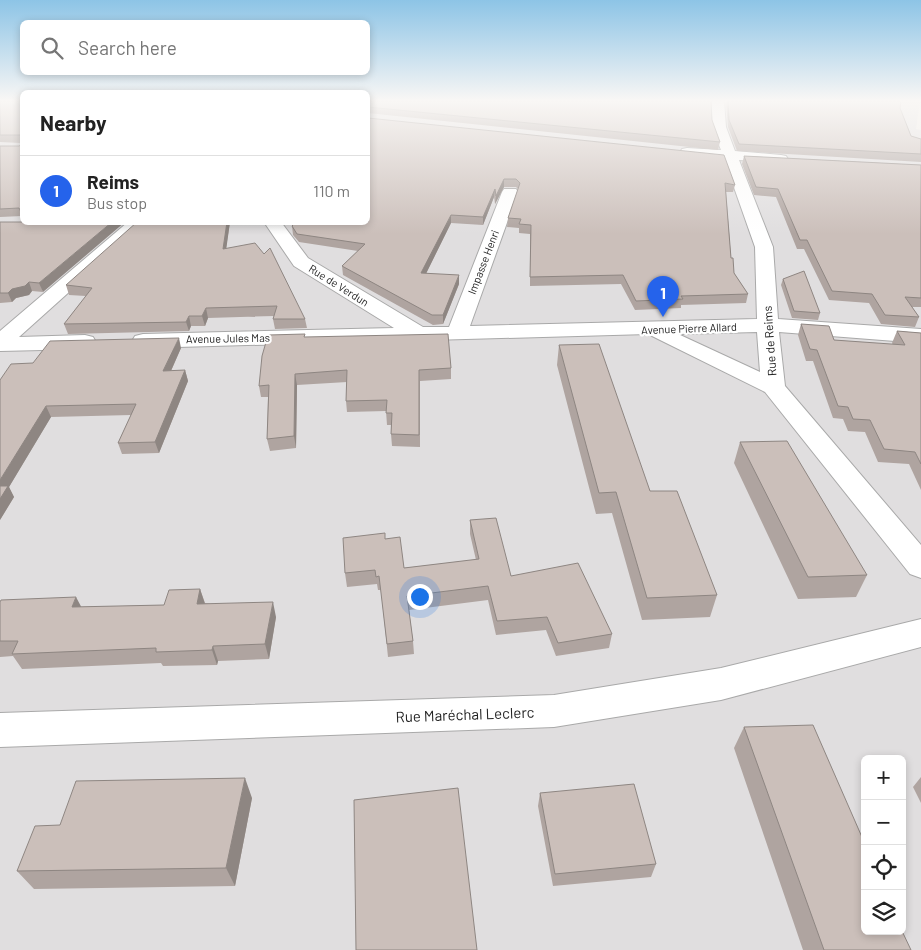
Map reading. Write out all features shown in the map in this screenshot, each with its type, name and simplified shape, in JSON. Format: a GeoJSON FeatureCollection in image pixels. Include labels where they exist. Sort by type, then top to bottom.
{"type":"FeatureCollection","features":[{"type":"Feature","properties":{"kind":"street","name":"Rue de Reims"},"geometry":{"type":"LineString","coordinates":[[727,145],[764,247],[773,387],[921,566]]}},
{"type":"Feature","properties":{"kind":"street"},"geometry":{"type":"LineString","coordinates":[[670,150],[732,157],[796,160]]}},
{"type":"Feature","properties":{"kind":"street","name":"Impasse Henri"},"geometry":{"type":"LineString","coordinates":[[457,332],[510,192]]}},
{"type":"Feature","properties":{"kind":"street"},"geometry":{"type":"LineString","coordinates":[[0,343],[136,225]]}},
{"type":"Feature","properties":{"kind":"street","name":"Rue de Verdun"},"geometry":{"type":"LineString","coordinates":[[274,225],[301,262],[419,334]]}},
{"type":"Feature","properties":{"kind":"street","name":"Avenue Pierre Allard"},"geometry":{"type":"LineString","coordinates":[[457,332],[768,325],[921,336]]}},
{"type":"Feature","properties":{"kind":"street"},"geometry":{"type":"LineString","coordinates":[[651,329],[773,387]]}},
{"type":"Feature","properties":{"kind":"street","name":"Avenue Jules Mas"},"geometry":{"type":"LineString","coordinates":[[0,343],[457,332]]}},
{"type":"Feature","properties":{"kind":"street","name":"Rue Maréchal Leclerc"},"geometry":{"type":"LineString","coordinates":[[0,730],[554,711],[721,684],[921,634]]}},
{"type":"Feature","properties":{"kind":"shaded area"},"geometry":{"type":"Polygon","coordinates":[[[0,145],[20,145],[20,225],[370,225],[370,145],[921,145],[921,950],[0,950],[0,145]]]}},
{"type":"Feature","properties":{"kind":"building"},"geometry":{"type":"Polygon","coordinates":[[[370,145],[631,145],[724,155],[735,185],[725,183],[731,258],[733,258],[734,273],[748,294],[681,296],[683,299],[636,301],[623,275],[530,277],[531,225],[519,224],[521,219],[508,218],[520,183],[516,179],[504,179],[496,196],[495,189],[483,217],[451,215],[421,273],[459,275],[443,315],[432,315],[342,266],[365,244],[297,234],[292,226],[370,225],[370,145]]]}},
{"type":"Feature","properties":{"kind":"building"},"geometry":{"type":"Polygon","coordinates":[[[763,145],[921,145],[921,154],[763,145]]]}},
{"type":"Feature","properties":{"kind":"building"},"geometry":{"type":"Polygon","coordinates":[[[0,146],[19,146],[20,210],[19,208],[0,209],[0,146]]]}},
{"type":"Feature","properties":{"kind":"building"},"geometry":{"type":"Polygon","coordinates":[[[744,156],[921,165],[921,298],[905,297],[919,317],[885,315],[872,294],[832,291],[807,240],[800,240],[778,189],[756,187],[744,156]]]}},
{"type":"Feature","properties":{"kind":"building"},"geometry":{"type":"Polygon","coordinates":[[[0,222],[20,222],[20,225],[108,225],[39,283],[29,282],[25,286],[12,289],[8,293],[0,293],[0,222]]]}},
{"type":"Feature","properties":{"kind":"building"},"geometry":{"type":"Polygon","coordinates":[[[134,225],[227,225],[223,249],[255,243],[264,254],[270,248],[305,319],[273,319],[277,306],[206,308],[202,316],[189,316],[186,322],[64,324],[92,288],[66,285],[134,225]]]}},
{"type":"Feature","properties":{"kind":"building"},"geometry":{"type":"Polygon","coordinates":[[[804,271],[820,313],[794,311],[783,279],[804,271]]]}},
{"type":"Feature","properties":{"kind":"building"},"geometry":{"type":"Polygon","coordinates":[[[801,324],[829,326],[834,340],[905,345],[897,331],[921,333],[921,464],[915,452],[884,449],[870,420],[853,419],[848,407],[838,406],[817,350],[810,349],[801,324]]]}},
{"type":"Feature","properties":{"kind":"building"},"geometry":{"type":"Polygon","coordinates":[[[305,334],[304,337],[448,334],[451,368],[419,370],[419,435],[391,434],[392,413],[386,413],[387,400],[346,401],[347,370],[295,374],[294,436],[267,439],[269,385],[259,386],[262,356],[268,335],[305,334]]]}},
{"type":"Feature","properties":{"kind":"building"},"geometry":{"type":"Polygon","coordinates":[[[179,338],[163,371],[185,370],[155,442],[118,443],[136,404],[46,406],[0,480],[0,380],[11,364],[33,363],[50,341],[179,338]]]}},
{"type":"Feature","properties":{"kind":"building"},"geometry":{"type":"Polygon","coordinates":[[[599,344],[650,491],[677,491],[717,595],[647,598],[616,492],[599,493],[559,345],[599,344]]]}},
{"type":"Feature","properties":{"kind":"building"},"geometry":{"type":"Polygon","coordinates":[[[787,441],[867,575],[808,577],[740,442],[787,441]]]}},
{"type":"Feature","properties":{"kind":"building"},"geometry":{"type":"Polygon","coordinates":[[[0,486],[8,486],[0,499],[0,486]]]}},
{"type":"Feature","properties":{"kind":"building"},"geometry":{"type":"Polygon","coordinates":[[[496,518],[511,576],[578,563],[612,634],[558,643],[547,617],[497,621],[488,586],[407,596],[413,641],[387,644],[379,576],[376,577],[375,570],[345,573],[343,538],[385,533],[385,539],[400,537],[404,568],[479,559],[470,520],[496,518]]]}},
{"type":"Feature","properties":{"kind":"building"},"geometry":{"type":"Polygon","coordinates":[[[200,589],[197,604],[273,602],[265,644],[213,646],[212,650],[156,652],[156,648],[12,654],[18,641],[0,641],[1,600],[76,597],[72,607],[164,605],[169,590],[200,589]]]}},
{"type":"Feature","properties":{"kind":"building"},"geometry":{"type":"Polygon","coordinates":[[[813,725],[861,835],[861,935],[904,935],[911,950],[824,950],[744,727],[813,725]]]}},
{"type":"Feature","properties":{"kind":"building"},"geometry":{"type":"Polygon","coordinates":[[[245,778],[226,868],[17,871],[35,826],[60,825],[76,781],[245,778]]]}},
{"type":"Feature","properties":{"kind":"building"},"geometry":{"type":"Polygon","coordinates":[[[634,784],[656,864],[555,874],[540,793],[634,784]]]}},
{"type":"Feature","properties":{"kind":"building"},"geometry":{"type":"Polygon","coordinates":[[[458,788],[477,950],[356,950],[354,800],[458,788]]]}},
{"type":"Feature","properties":{"kind":"place","name":"Reims"},"geometry":{"type":"Point","coordinates":[663,317]}}]}
